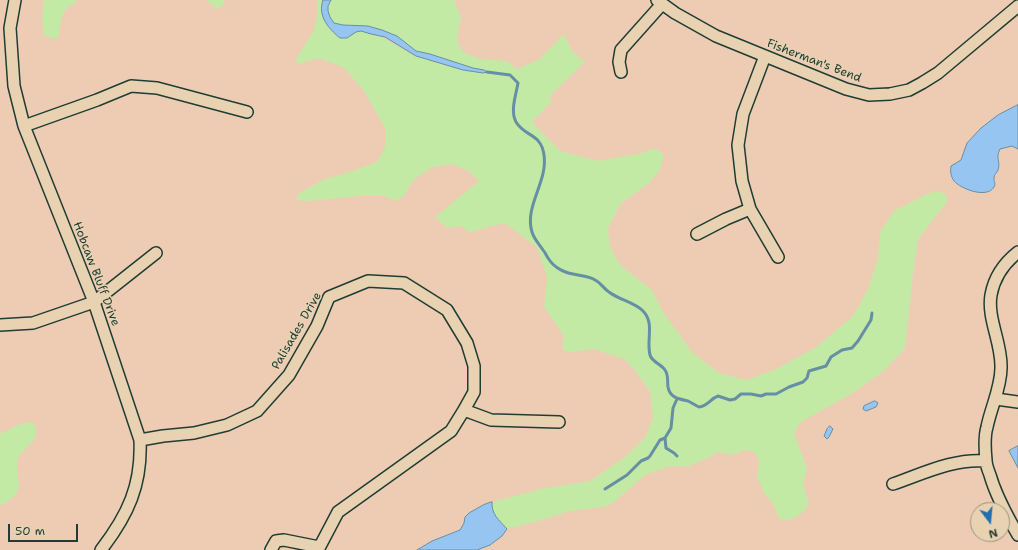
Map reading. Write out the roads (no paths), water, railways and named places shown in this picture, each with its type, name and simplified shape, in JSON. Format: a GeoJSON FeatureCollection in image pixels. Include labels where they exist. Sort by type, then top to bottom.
{"type":"FeatureCollection","features":[{"type":"Feature","properties":{"kind":"street","name":"Hobcaw Bluff Drive"},"geometry":{"type":"LineString","coordinates":[[14,0],[10,28],[14,86],[24,126],[94,302],[140,440],[141,456],[137,478],[128,508],[116,530],[101,550]]}},
{"type":"Feature","properties":{"kind":"street"},"geometry":{"type":"LineString","coordinates":[[621,72],[619,62],[621,50],[659,2]]}},
{"type":"Feature","properties":{"kind":"street","name":"Fisherman's Bend"},"geometry":{"type":"LineString","coordinates":[[659,2],[675,13],[716,36],[846,89],[869,95],[890,94],[909,90],[938,73],[1018,6]]}},
{"type":"Feature","properties":{"kind":"street"},"geometry":{"type":"LineString","coordinates":[[765,56],[743,114],[738,145],[742,181],[750,209],[778,257]]}},
{"type":"Feature","properties":{"kind":"street"},"geometry":{"type":"LineString","coordinates":[[24,126],[97,100],[131,86],[156,88],[247,112]]}},
{"type":"Feature","properties":{"kind":"street"},"geometry":{"type":"LineString","coordinates":[[697,234],[750,209]]}},
{"type":"Feature","properties":{"kind":"street"},"geometry":{"type":"LineString","coordinates":[[1018,252],[999,272],[991,296],[991,310],[1000,350],[1001,368],[996,399],[987,427],[986,461],[994,490],[1018,535]]}},
{"type":"Feature","properties":{"kind":"street"},"geometry":{"type":"LineString","coordinates":[[0,325],[33,322],[94,302],[156,253]]}},
{"type":"Feature","properties":{"kind":"street","name":"Palisades Drive"},"geometry":{"type":"LineString","coordinates":[[140,440],[194,433],[227,425],[257,411],[289,375],[317,326],[329,297],[368,281],[404,283],[446,310],[467,343],[474,366],[474,392],[451,431],[338,512],[318,549],[284,540],[276,541],[271,550]]}},
{"type":"Feature","properties":{"kind":"street"},"geometry":{"type":"LineString","coordinates":[[996,399],[1018,402]]}},
{"type":"Feature","properties":{"kind":"street"},"geometry":{"type":"LineString","coordinates":[[464,410],[491,420],[559,422]]}},
{"type":"Feature","properties":{"kind":"street"},"geometry":{"type":"LineString","coordinates":[[893,484],[957,462],[973,460],[986,461]]}},
{"type":"Feature","properties":{"kind":"water"},"geometry":{"type":"Polygon","coordinates":[[[323,0],[331,0],[328,6],[328,11],[334,23],[343,25],[368,26],[382,30],[397,36],[416,51],[487,72],[483,73],[463,70],[416,56],[385,37],[361,31],[356,32],[347,38],[340,38],[325,22],[322,11],[323,0]]]}},
{"type":"Feature","properties":{"kind":"water"},"geometry":{"type":"Polygon","coordinates":[[[1018,105],[1018,149],[1012,146],[1000,149],[998,155],[999,167],[994,177],[994,187],[991,191],[974,192],[957,184],[952,178],[951,166],[961,160],[967,143],[981,128],[998,115],[1018,105]]]}},
{"type":"Feature","properties":{"kind":"water"},"geometry":{"type":"Polygon","coordinates":[[[875,401],[878,403],[876,407],[866,411],[863,409],[864,406],[875,401]]]}},
{"type":"Feature","properties":{"kind":"water"},"geometry":{"type":"Polygon","coordinates":[[[830,426],[833,429],[827,439],[824,436],[830,426]]]}},
{"type":"Feature","properties":{"kind":"water"},"geometry":{"type":"Polygon","coordinates":[[[1018,446],[1018,468],[1009,451],[1018,446]]]}},
{"type":"Feature","properties":{"kind":"water"},"geometry":{"type":"Polygon","coordinates":[[[492,502],[494,513],[498,520],[507,529],[502,536],[490,545],[477,550],[417,550],[432,541],[460,530],[464,523],[465,517],[469,513],[492,502]]]}},
{"type":"Feature","properties":{"kind":"waterway"},"geometry":{"type":"LineString","coordinates":[[487,72],[510,75],[518,83],[514,103],[514,118],[520,127],[540,143],[542,148],[544,155],[543,175],[533,203],[530,222],[535,239],[557,268],[569,273],[593,279],[613,295],[635,305],[643,311],[649,321],[650,355],[665,370],[669,391],[673,396],[681,400],[688,401],[699,407],[705,405],[718,396],[730,400],[735,399],[741,394],[761,396],[766,394],[776,394],[803,382],[807,378],[809,371],[826,366],[831,357],[842,350],[852,348],[871,320],[872,313]]}},
{"type":"Feature","properties":{"kind":"waterway"},"geometry":{"type":"LineString","coordinates":[[605,489],[627,475],[641,461],[648,458],[660,440],[665,438],[671,428],[673,408],[677,399]]}},
{"type":"Feature","properties":{"kind":"waterway"},"geometry":{"type":"LineString","coordinates":[[665,438],[666,448],[677,456]]}}]}
